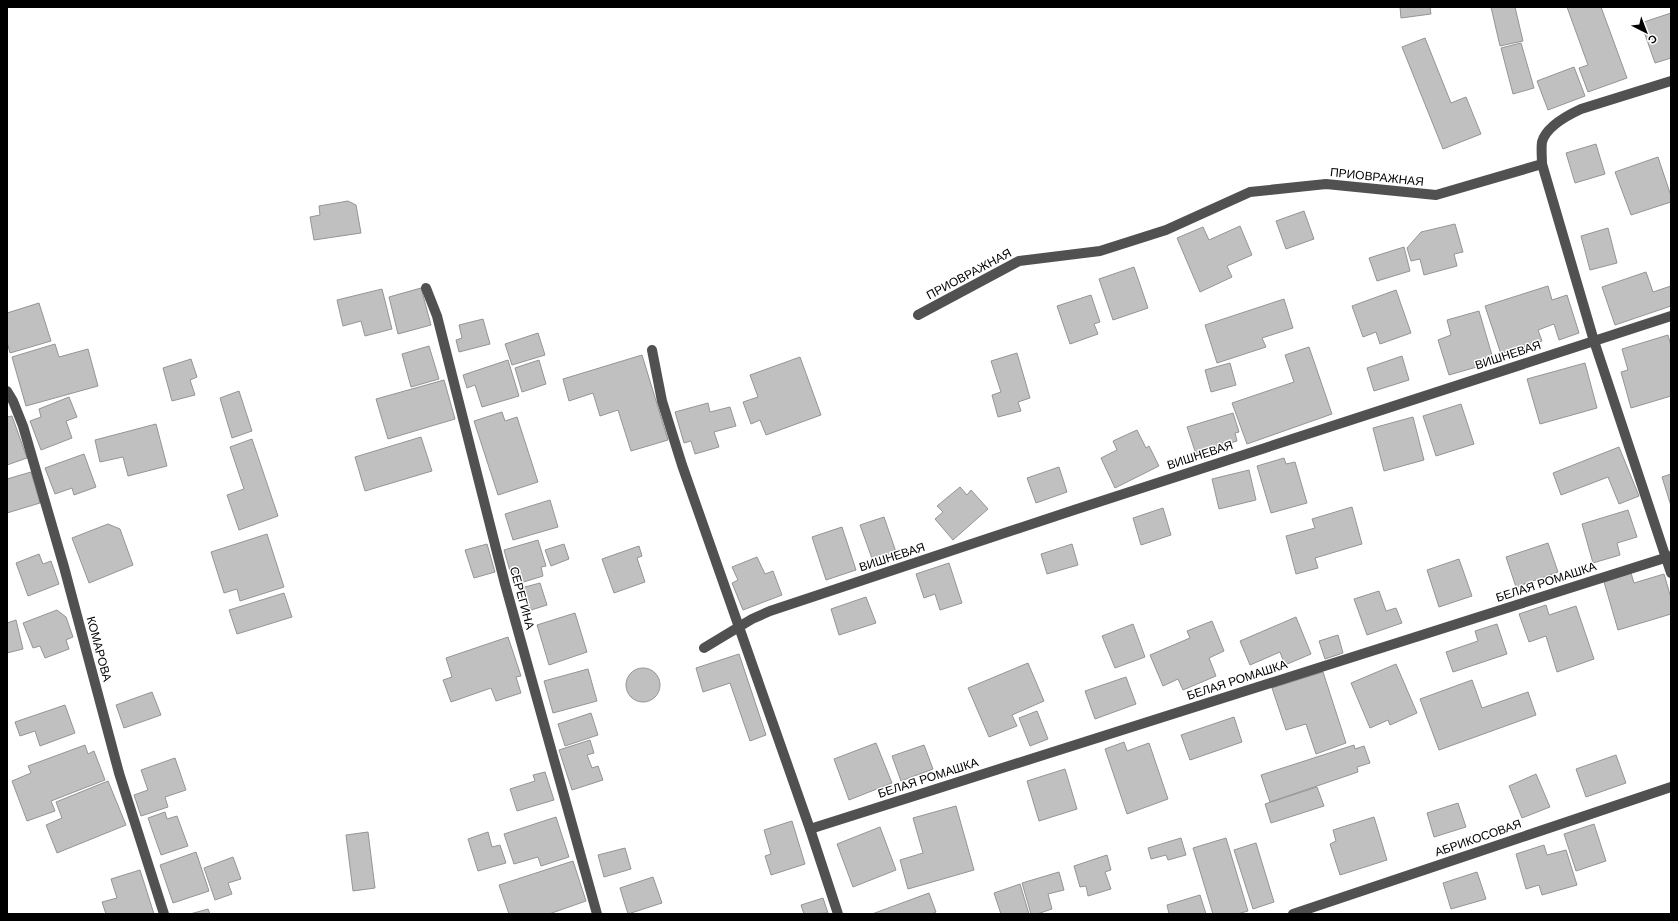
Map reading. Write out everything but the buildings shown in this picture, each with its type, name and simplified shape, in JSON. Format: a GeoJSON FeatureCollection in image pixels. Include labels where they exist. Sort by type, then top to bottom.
{"type":"FeatureCollection","features":[{"type":"Feature","properties":{"kind":"street"},"geometry":{"type":"LineString","coordinates":[[1671,81],[1581,109],[1567,116],[1552,127],[1542,141],[1542,164],[1594,341],[1668,556],[1671,573]]}},
{"type":"Feature","properties":{"kind":"street","name":"ПРИОВРАЖНАЯ"},"geometry":{"type":"LineString","coordinates":[[918,315],[1019,261],[1100,251],[1166,230],[1250,192],[1326,184],[1436,195],[1542,164]]}},
{"type":"Feature","properties":{"kind":"street","name":"СЕРЕГИНА"},"geometry":{"type":"LineString","coordinates":[[426,288],[437,316],[504,584],[597,914]]}},
{"type":"Feature","properties":{"kind":"street","name":"ВИШНЕВАЯ"},"geometry":{"type":"LineString","coordinates":[[704,648],[739,626],[770,612],[1015,530],[1671,316]]}},
{"type":"Feature","properties":{"kind":"street"},"geometry":{"type":"LineString","coordinates":[[652,350],[662,401],[682,464],[810,829],[838,914]]}},
{"type":"Feature","properties":{"kind":"street","name":"КОМАРОВА"},"geometry":{"type":"LineString","coordinates":[[7,391],[13,401],[23,426],[64,567],[119,773],[164,914]]}},
{"type":"Feature","properties":{"kind":"street","name":"БЕЛАЯ РОМАШКА"},"geometry":{"type":"LineString","coordinates":[[810,829],[1668,556]]}},
{"type":"Feature","properties":{"kind":"street","name":"АБРИКОСОВАЯ"},"geometry":{"type":"LineString","coordinates":[[1293,914],[1671,787]]}}]}
